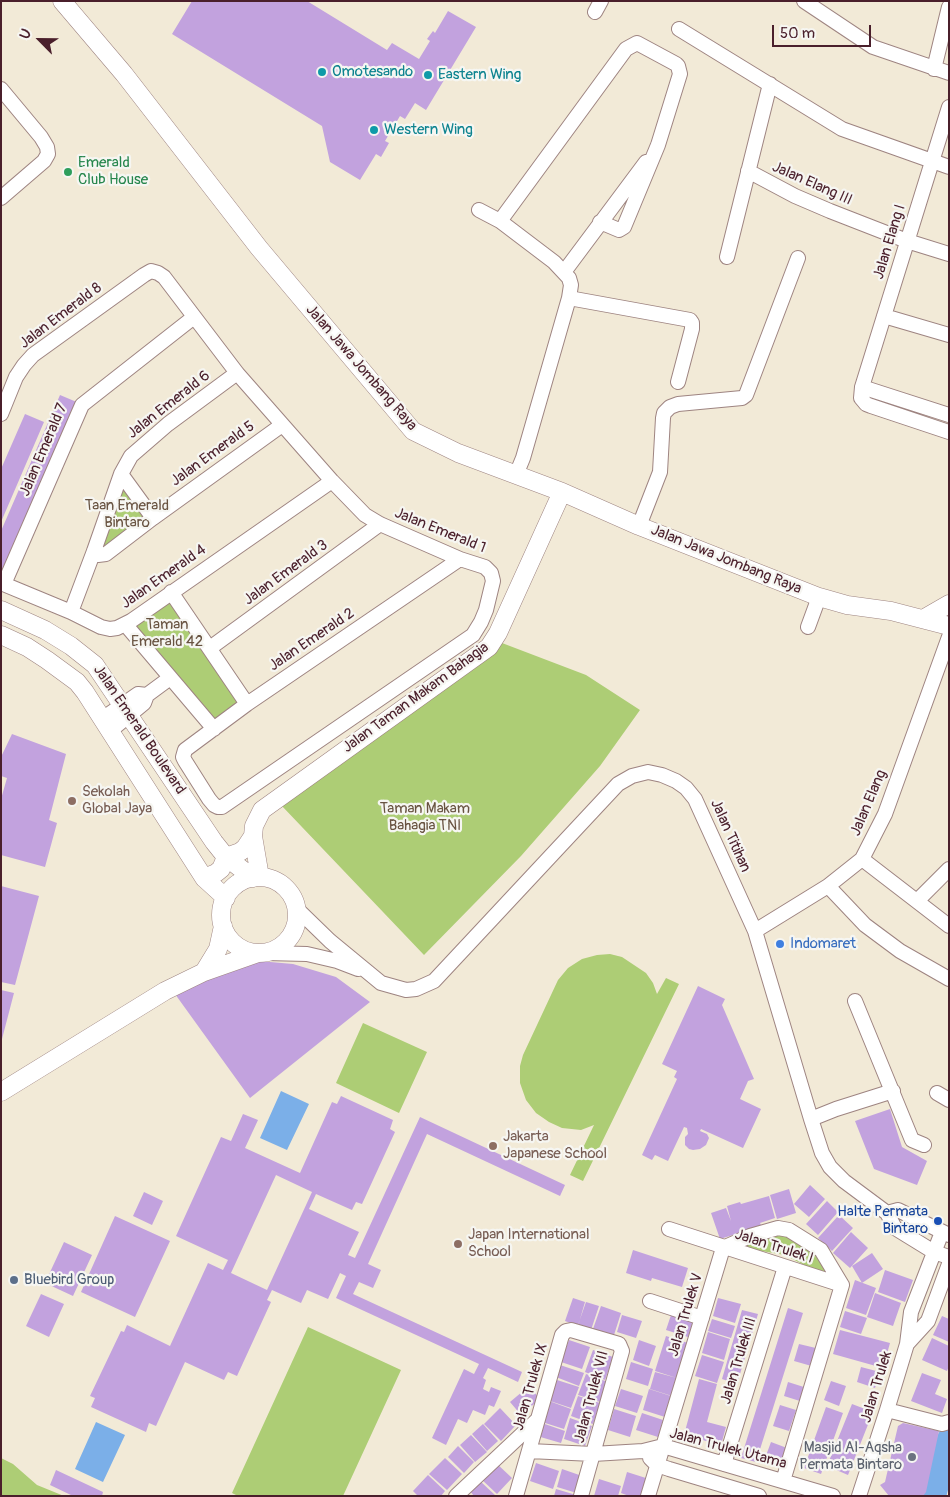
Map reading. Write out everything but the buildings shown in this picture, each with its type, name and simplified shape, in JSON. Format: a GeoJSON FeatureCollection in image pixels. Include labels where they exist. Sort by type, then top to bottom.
{"type":"FeatureCollection","features":[{"type":"Feature","properties":{"kind":"main road","name":"Jalan Jawa Jombang Raya"},"geometry":{"type":"LineString","coordinates":[[62,1],[124,74],[258,248],[414,431],[458,453],[562,492],[639,526],[819,597],[846,604],[891,611],[949,626]]}},
{"type":"Feature","properties":{"kind":"main road","name":"Jalan Taman Makam Bahagia"},"geometry":{"type":"LineString","coordinates":[[256,878],[253,836],[254,826],[262,810],[489,647],[498,633],[562,492]]}},
{"type":"Feature","properties":{"kind":"main road"},"geometry":{"type":"LineString","coordinates":[[923,619],[949,604]]}},
{"type":"Feature","properties":{"kind":"main road","name":"Jalan Emerald Boulevard"},"geometry":{"type":"LineString","coordinates":[[1,610],[45,630],[90,660],[102,674],[226,857],[256,878]]}},
{"type":"Feature","properties":{"kind":"main road","name":"Jalan Emerald Boulevard"},"geometry":{"type":"LineString","coordinates":[[1,635],[27,647],[66,674],[85,692],[204,878],[226,898]]}},
{"type":"Feature","properties":{"kind":"main road"},"geometry":{"type":"LineString","coordinates":[[204,878],[216,874],[221,869],[226,857],[245,848],[253,836]]}},
{"type":"Feature","properties":{"kind":"main road"},"geometry":{"type":"LineString","coordinates":[[1,1092],[165,991],[204,972],[282,946],[293,933],[297,917],[292,897],[285,888],[276,881],[256,878],[242,882],[232,889],[223,907],[223,926],[218,949],[204,972]]}},
{"type":"Feature","properties":{"kind":"main road"},"geometry":{"type":"LineString","coordinates":[[223,926],[233,942],[241,948],[262,953]]}},
{"type":"Feature","properties":{"kind":"street"},"geometry":{"type":"LineString","coordinates":[[804,1],[873,47],[949,73]]}},
{"type":"Feature","properties":{"kind":"street"},"geometry":{"type":"LineString","coordinates":[[934,69],[949,7]]}},
{"type":"Feature","properties":{"kind":"street"},"geometry":{"type":"LineString","coordinates":[[679,29],[842,130],[949,167]]}},
{"type":"Feature","properties":{"kind":"street"},"geometry":{"type":"LineString","coordinates":[[500,221],[626,49],[637,44],[676,64],[680,74],[658,145],[624,227],[619,230],[600,222]]}},
{"type":"Feature","properties":{"kind":"street","name":"Jalan Elang III"},"geometry":{"type":"LineString","coordinates":[[770,84],[748,171],[795,196],[907,241],[949,254]]}},
{"type":"Feature","properties":{"kind":"street"},"geometry":{"type":"LineString","coordinates":[[1,90],[41,137],[47,147],[48,154],[44,161],[1,198]]}},
{"type":"Feature","properties":{"kind":"street","name":"Jalan Elang I"},"geometry":{"type":"LineString","coordinates":[[862,387],[949,107]]}},
{"type":"Feature","properties":{"kind":"street"},"geometry":{"type":"LineString","coordinates":[[564,272],[658,145]]}},
{"type":"Feature","properties":{"kind":"street"},"geometry":{"type":"LineString","coordinates":[[727,257],[748,171]]}},
{"type":"Feature","properties":{"kind":"street"},"geometry":{"type":"LineString","coordinates":[[479,210],[500,221],[554,262],[569,278],[571,285],[569,298],[523,458],[516,475]]}},
{"type":"Feature","properties":{"kind":"street"},"geometry":{"type":"LineString","coordinates":[[639,526],[660,472],[664,413],[670,407],[678,404],[742,398],[746,395],[798,258]]}},
{"type":"Feature","properties":{"kind":"street","name":"Jalan Emerald 8"},"geometry":{"type":"LineString","coordinates":[[1,414],[16,377],[33,355],[144,274],[151,271],[164,277]]}},
{"type":"Feature","properties":{"kind":"street","name":"Jalan Emerald 1"},"geometry":{"type":"LineString","coordinates":[[164,277],[236,373],[332,481],[364,514],[380,524],[460,560],[485,567],[493,581],[481,622],[474,635],[222,807],[214,805],[209,799],[183,757],[185,750]]}},
{"type":"Feature","properties":{"kind":"street"},"geometry":{"type":"LineString","coordinates":[[569,298],[690,320],[692,329],[678,382]]}},
{"type":"Feature","properties":{"kind":"street"},"geometry":{"type":"LineString","coordinates":[[884,316],[949,336]]}},
{"type":"Feature","properties":{"kind":"street","name":"Jalan Emerald 7"},"geometry":{"type":"LineString","coordinates":[[3,584],[82,404],[194,317]]}},
{"type":"Feature","properties":{"kind":"street","name":"Jalan Emerald 6"},"geometry":{"type":"LineString","coordinates":[[94,551],[121,474],[131,456],[168,424],[236,373]]}},
{"type":"Feature","properties":{"kind":"street"},"geometry":{"type":"LineString","coordinates":[[949,415],[862,387],[861,398],[866,404],[949,432]]}},
{"type":"Feature","properties":{"kind":"street","name":"Jalan Emerald 5"},"geometry":{"type":"LineString","coordinates":[[94,551],[98,555],[106,554],[152,518],[282,424]]}},
{"type":"Feature","properties":{"kind":"street"},"geometry":{"type":"LineString","coordinates":[[121,474],[152,518]]}},
{"type":"Feature","properties":{"kind":"street","name":"Jalan Emerald 4"},"geometry":{"type":"LineString","coordinates":[[3,584],[71,612],[101,628],[110,629],[125,624],[332,481]]}},
{"type":"Feature","properties":{"kind":"street","name":"Jalan Emerald 3"},"geometry":{"type":"LineString","coordinates":[[210,648],[380,524]]}},
{"type":"Feature","properties":{"kind":"street"},"geometry":{"type":"LineString","coordinates":[[71,612],[94,551]]}},
{"type":"Feature","properties":{"kind":"street","name":"Jalan Emerald 2"},"geometry":{"type":"LineString","coordinates":[[185,750],[247,704],[460,560]]}},
{"type":"Feature","properties":{"kind":"street"},"geometry":{"type":"LineString","coordinates":[[171,592],[247,704]]}},
{"type":"Feature","properties":{"kind":"street"},"geometry":{"type":"LineString","coordinates":[[808,627],[819,597]]}},
{"type":"Feature","properties":{"kind":"street"},"geometry":{"type":"LineString","coordinates":[[125,624],[214,729]]}},
{"type":"Feature","properties":{"kind":"street","name":"Jalan Elang"},"geometry":{"type":"LineString","coordinates":[[754,931],[828,886],[862,859],[886,814],[949,637]]}},
{"type":"Feature","properties":{"kind":"street"},"geometry":{"type":"LineString","coordinates":[[106,725],[126,710],[138,694],[147,695],[170,678]]}},
{"type":"Feature","properties":{"kind":"street","name":"Jalan Titihan"},"geometry":{"type":"LineString","coordinates":[[296,908],[330,941],[381,983],[394,988],[416,989],[434,982],[618,784],[632,776],[648,772],[676,781],[686,788],[695,799],[754,931],[811,1119],[822,1153],[830,1167],[844,1181],[887,1214],[895,1228],[934,1252],[949,1256]]}},
{"type":"Feature","properties":{"kind":"street"},"geometry":{"type":"LineString","coordinates":[[862,859],[949,926]]}},
{"type":"Feature","properties":{"kind":"street"},"geometry":{"type":"LineString","coordinates":[[917,901],[949,869]]}},
{"type":"Feature","properties":{"kind":"street"},"geometry":{"type":"LineString","coordinates":[[828,886],[865,924],[900,951],[949,979]]}},
{"type":"Feature","properties":{"kind":"street","name":"Jalan Titihan"},"geometry":{"type":"LineString","coordinates":[[262,953],[307,954],[337,961],[368,973]]}},
{"type":"Feature","properties":{"kind":"street"},"geometry":{"type":"LineString","coordinates":[[855,1001],[912,1140],[924,1145]]}},
{"type":"Feature","properties":{"kind":"street"},"geometry":{"type":"LineString","coordinates":[[811,1119],[893,1091]]}},
{"type":"Feature","properties":{"kind":"street"},"geometry":{"type":"LineString","coordinates":[[887,1214],[898,1210],[945,1234]]}},
{"type":"Feature","properties":{"kind":"street","name":"Jalan Trulek I"},"geometry":{"type":"LineString","coordinates":[[723,1248],[750,1236],[778,1228],[790,1230],[821,1250],[842,1285]]}},
{"type":"Feature","properties":{"kind":"street"},"geometry":{"type":"LineString","coordinates":[[669,1229],[723,1248]]}},
{"type":"Feature","properties":{"kind":"street","name":"Jalan Trulek"},"geometry":{"type":"LineString","coordinates":[[858,1496],[907,1344],[911,1312],[934,1252],[945,1234]]}},
{"type":"Feature","properties":{"kind":"street","name":"Jalan Trulek I"},"geometry":{"type":"LineString","coordinates":[[723,1248],[842,1285]]}},
{"type":"Feature","properties":{"kind":"street","name":"Jalan Trulek V"},"geometry":{"type":"LineString","coordinates":[[648,1496],[723,1248]]}},
{"type":"Feature","properties":{"kind":"street","name":"Jalan Trulek"},"geometry":{"type":"LineString","coordinates":[[907,1344],[928,1321],[949,1264]]}},
{"type":"Feature","properties":{"kind":"street","name":"Jalan Trulek III"},"geometry":{"type":"LineString","coordinates":[[724,1464],[785,1267]]}},
{"type":"Feature","properties":{"kind":"street"},"geometry":{"type":"LineString","coordinates":[[783,1481],[842,1285]]}},
{"type":"Feature","properties":{"kind":"street"},"geometry":{"type":"LineString","coordinates":[[650,1301],[702,1318]]}},
{"type":"Feature","properties":{"kind":"street","name":"Jalan Trulek IX"},"geometry":{"type":"LineString","coordinates":[[516,1496],[562,1335],[566,1331],[571,1330],[594,1337]]}},
{"type":"Feature","properties":{"kind":"street","name":"Jalan Trulek VII"},"geometry":{"type":"LineString","coordinates":[[593,1454],[622,1351],[619,1344],[594,1337]]}},
{"type":"Feature","properties":{"kind":"street"},"geometry":{"type":"LineString","coordinates":[[887,1410],[942,1424],[949,1422]]}},
{"type":"Feature","properties":{"kind":"street"},"geometry":{"type":"LineString","coordinates":[[456,1496],[537,1420]]}},
{"type":"Feature","properties":{"kind":"street","name":"Jalan Trulek Utama"},"geometry":{"type":"LineString","coordinates":[[529,1451],[593,1454],[642,1451],[663,1446],[833,1496]]}},
{"type":"Feature","properties":{"kind":"street"},"geometry":{"type":"LineString","coordinates":[[642,1451],[657,1464],[716,1490],[759,1496]]}},
{"type":"Feature","properties":{"kind":"street"},"geometry":{"type":"LineString","coordinates":[[581,1496],[593,1454]]}},
{"type":"Feature","properties":{"kind":"green space","name":"Taan Emerald Bintaro"},"geometry":{"type":"Polygon","coordinates":[[[121,474],[153,518],[106,554],[94,551],[121,474]]]}},
{"type":"Feature","properties":{"kind":"green space","name":"Taman Emerald 42"},"geometry":{"type":"Polygon","coordinates":[[[171,592],[247,704],[214,729],[125,624],[171,592]]]}},
{"type":"Feature","properties":{"kind":"green space","name":"Taman Makam Bahagia TNI"},"geometry":{"type":"Polygon","coordinates":[[[502,643],[586,675],[640,710],[600,766],[521,856],[424,955],[281,805],[502,643]]]}},
{"type":"Feature","properties":{"kind":"green space"},"geometry":{"type":"Polygon","coordinates":[[[610,954],[622,957],[646,973],[653,983],[657,994],[666,978],[679,984],[583,1181],[570,1175],[594,1125],[581,1130],[562,1128],[536,1113],[526,1100],[520,1083],[520,1066],[523,1055],[558,980],[568,968],[582,959],[610,954]]]}},
{"type":"Feature","properties":{"kind":"green space"},"geometry":{"type":"Polygon","coordinates":[[[363,1023],[427,1052],[399,1113],[336,1083],[363,1023]]]}},
{"type":"Feature","properties":{"kind":"green space"},"geometry":{"type":"Polygon","coordinates":[[[780,1228],[822,1253],[842,1285],[785,1255],[726,1245],[780,1228]]]}},
{"type":"Feature","properties":{"kind":"green space"},"geometry":{"type":"Polygon","coordinates":[[[308,1327],[401,1370],[343,1496],[238,1496],[232,1493],[308,1327]]]}},
{"type":"Feature","properties":{"kind":"green space"},"geometry":{"type":"Polygon","coordinates":[[[1,1458],[13,1464],[37,1485],[64,1496],[1,1496],[1,1458]]]}},
{"type":"Feature","properties":{"kind":"water"},"geometry":{"type":"Polygon","coordinates":[[[281,1091],[309,1104],[287,1150],[260,1138],[281,1091]]]}},
{"type":"Feature","properties":{"kind":"water"},"geometry":{"type":"Polygon","coordinates":[[[96,1422],[125,1435],[103,1482],[75,1469],[96,1422]]]}},
{"type":"Feature","properties":{"kind":"waterway"},"geometry":{"type":"LineString","coordinates":[[934,1496],[949,1439]]}},
{"type":"Feature","properties":{"kind":"place","name":"Omotesando"},"geometry":{"type":"Point","coordinates":[322,72]}},
{"type":"Feature","properties":{"kind":"place","name":"Eastern Wing"},"geometry":{"type":"Point","coordinates":[428,75]}},
{"type":"Feature","properties":{"kind":"place","name":"Western Wing"},"geometry":{"type":"Point","coordinates":[374,130]}},
{"type":"Feature","properties":{"kind":"place","name":"Emerald Club House"},"geometry":{"type":"Point","coordinates":[68,172]}},
{"type":"Feature","properties":{"kind":"place","name":"Sekolah Global Jaya"},"geometry":{"type":"Point","coordinates":[72,801]}},
{"type":"Feature","properties":{"kind":"place","name":"Indomaret"},"geometry":{"type":"Point","coordinates":[780,944]}},
{"type":"Feature","properties":{"kind":"place","name":"Jakarta Japanese School"},"geometry":{"type":"Point","coordinates":[493,1146]}},
{"type":"Feature","properties":{"kind":"place","name":"Halte Permata Bintaro"},"geometry":{"type":"Point","coordinates":[938,1221]}},
{"type":"Feature","properties":{"kind":"place","name":"Japan International School"},"geometry":{"type":"Point","coordinates":[458,1244]}},
{"type":"Feature","properties":{"kind":"place","name":"Bluebird Group"},"geometry":{"type":"Point","coordinates":[14,1280]}},
{"type":"Feature","properties":{"kind":"place","name":"Masjid Al-Aqsha Permata Bintaro"},"geometry":{"type":"Point","coordinates":[912,1457]}}]}
